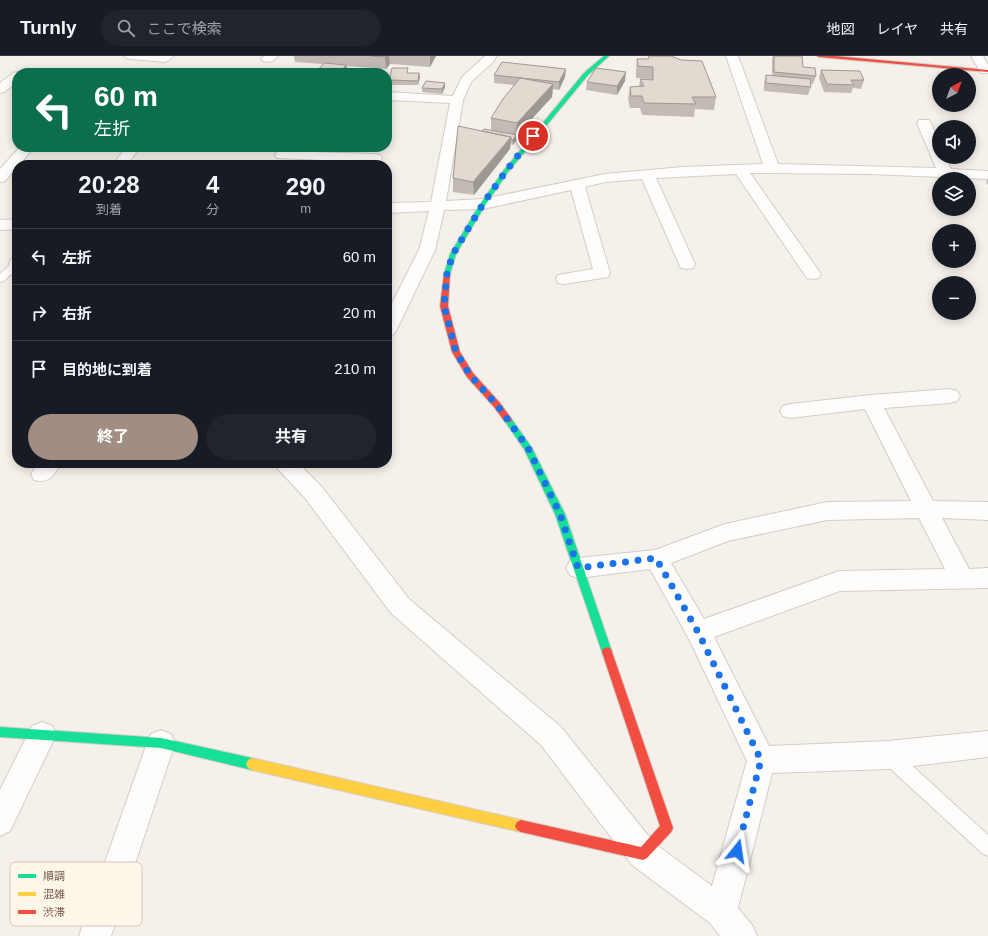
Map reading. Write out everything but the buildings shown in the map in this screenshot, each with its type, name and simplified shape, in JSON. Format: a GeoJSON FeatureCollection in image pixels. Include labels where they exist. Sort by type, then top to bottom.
{"type":"FeatureCollection","features":[{"type":"Feature","properties":{"kind":"main road"},"geometry":{"type":"LineString","coordinates":[[0,732],[161,744],[643,854],[667,828],[560,514],[528,448],[497,405],[470,375],[456,352],[450,334],[444,306],[447,273],[453,254],[483,204],[506,171],[549,117],[586,74],[607,56]]}},
{"type":"Feature","properties":{"kind":"main road"},"geometry":{"type":"LineString","coordinates":[[819,56],[986,70]]}},
{"type":"Feature","properties":{"kind":"street"},"geometry":{"type":"LineString","coordinates":[[130,56],[165,58],[168,56]]}},
{"type":"Feature","properties":{"kind":"street"},"geometry":{"type":"LineString","coordinates":[[392,321],[427,250],[438,205],[457,100],[466,80],[489,60],[491,56]]}},
{"type":"Feature","properties":{"kind":"street"},"geometry":{"type":"LineString","coordinates":[[732,56],[772,168]]}},
{"type":"Feature","properties":{"kind":"street"},"geometry":{"type":"LineString","coordinates":[[977,56],[986,70]]}},
{"type":"Feature","properties":{"kind":"street"},"geometry":{"type":"LineString","coordinates":[[0,73],[12,74]]}},
{"type":"Feature","properties":{"kind":"street"},"geometry":{"type":"LineString","coordinates":[[0,89],[12,79]]}},
{"type":"Feature","properties":{"kind":"street"},"geometry":{"type":"LineString","coordinates":[[392,96],[457,100]]}},
{"type":"Feature","properties":{"kind":"street"},"geometry":{"type":"LineString","coordinates":[[392,208],[483,204],[605,178],[647,174],[772,168],[944,172],[924,123]]}},
{"type":"Feature","properties":{"kind":"street"},"geometry":{"type":"LineString","coordinates":[[16,160],[23,152]]}},
{"type":"Feature","properties":{"kind":"street"},"geometry":{"type":"LineString","coordinates":[[282,155],[375,158],[374,160]]}},
{"type":"Feature","properties":{"kind":"street"},"geometry":{"type":"LineString","coordinates":[[0,178],[12,164]]}},
{"type":"Feature","properties":{"kind":"street"},"geometry":{"type":"LineString","coordinates":[[740,169],[813,274]]}},
{"type":"Feature","properties":{"kind":"street"},"geometry":{"type":"LineString","coordinates":[[647,174],[686,264]]}},
{"type":"Feature","properties":{"kind":"street"},"geometry":{"type":"LineString","coordinates":[[976,174],[988,175]]}},
{"type":"Feature","properties":{"kind":"street"},"geometry":{"type":"LineString","coordinates":[[564,279],[602,273],[577,184]]}},
{"type":"Feature","properties":{"kind":"street"},"geometry":{"type":"LineString","coordinates":[[0,225],[12,224]]}},
{"type":"Feature","properties":{"kind":"street"},"geometry":{"type":"LineString","coordinates":[[790,411],[870,402],[950,396]]}},
{"type":"Feature","properties":{"kind":"street"},"geometry":{"type":"LineString","coordinates":[[870,402],[962,579]]}},
{"type":"Feature","properties":{"kind":"street"},"geometry":{"type":"LineString","coordinates":[[290,468],[313,492],[400,606],[551,736],[643,854],[721,912],[741,936]]}},
{"type":"Feature","properties":{"kind":"street"},"geometry":{"type":"LineString","coordinates":[[578,568],[656,558],[725,533],[827,511],[926,509],[988,511]]}},
{"type":"Feature","properties":{"kind":"street"},"geometry":{"type":"LineString","coordinates":[[656,558],[698,632],[761,760],[721,912]]}},
{"type":"Feature","properties":{"kind":"street"},"geometry":{"type":"LineString","coordinates":[[698,632],[839,581],[988,578]]}},
{"type":"Feature","properties":{"kind":"street"},"geometry":{"type":"LineString","coordinates":[[0,821],[42,735]]}},
{"type":"Feature","properties":{"kind":"street"},"geometry":{"type":"LineString","coordinates":[[120,862],[161,744]]}},
{"type":"Feature","properties":{"kind":"street"},"geometry":{"type":"LineString","coordinates":[[761,760],[888,755],[988,744]]}},
{"type":"Feature","properties":{"kind":"street"},"geometry":{"type":"LineString","coordinates":[[95,936],[98,926]]}},
{"type":"Feature","properties":{"kind":"lane"},"geometry":{"type":"LineString","coordinates":[[0,279],[12,270]]}},
{"type":"Feature","properties":{"kind":"lane"},"geometry":{"type":"LineString","coordinates":[[888,755],[988,847]]}},
{"type":"Feature","properties":{"kind":"traffic: fast"},"geometry":{"type":"LineString","coordinates":[[447,274],[453,254],[483,204],[506,171],[586,74],[607,56]]}},
{"type":"Feature","properties":{"kind":"traffic: fast"},"geometry":{"type":"LineString","coordinates":[[508,420],[528,448],[560,514],[607,652]]}},
{"type":"Feature","properties":{"kind":"traffic: fast"},"geometry":{"type":"LineString","coordinates":[[0,732],[161,743],[252,764]]}},
{"type":"Feature","properties":{"kind":"traffic: slow"},"geometry":{"type":"LineString","coordinates":[[252,764],[521,826]]}},
{"type":"Feature","properties":{"kind":"traffic: jam"},"geometry":{"type":"LineString","coordinates":[[819,56],[988,71]]}},
{"type":"Feature","properties":{"kind":"traffic: jam"},"geometry":{"type":"LineString","coordinates":[[447,274],[444,306],[456,352],[470,375],[497,405],[508,420]]}},
{"type":"Feature","properties":{"kind":"traffic: jam"},"geometry":{"type":"LineString","coordinates":[[521,826],[643,854],[667,828],[607,652]]}},
{"type":"Feature","properties":{"kind":"route"},"geometry":{"type":"LineString","coordinates":[[533,136],[483,204],[453,254],[447,273],[444,306],[450,334],[456,352],[470,375],[497,405],[528,448],[560,514],[578,568],[656,558],[698,632],[761,760],[737,851]]}}]}
